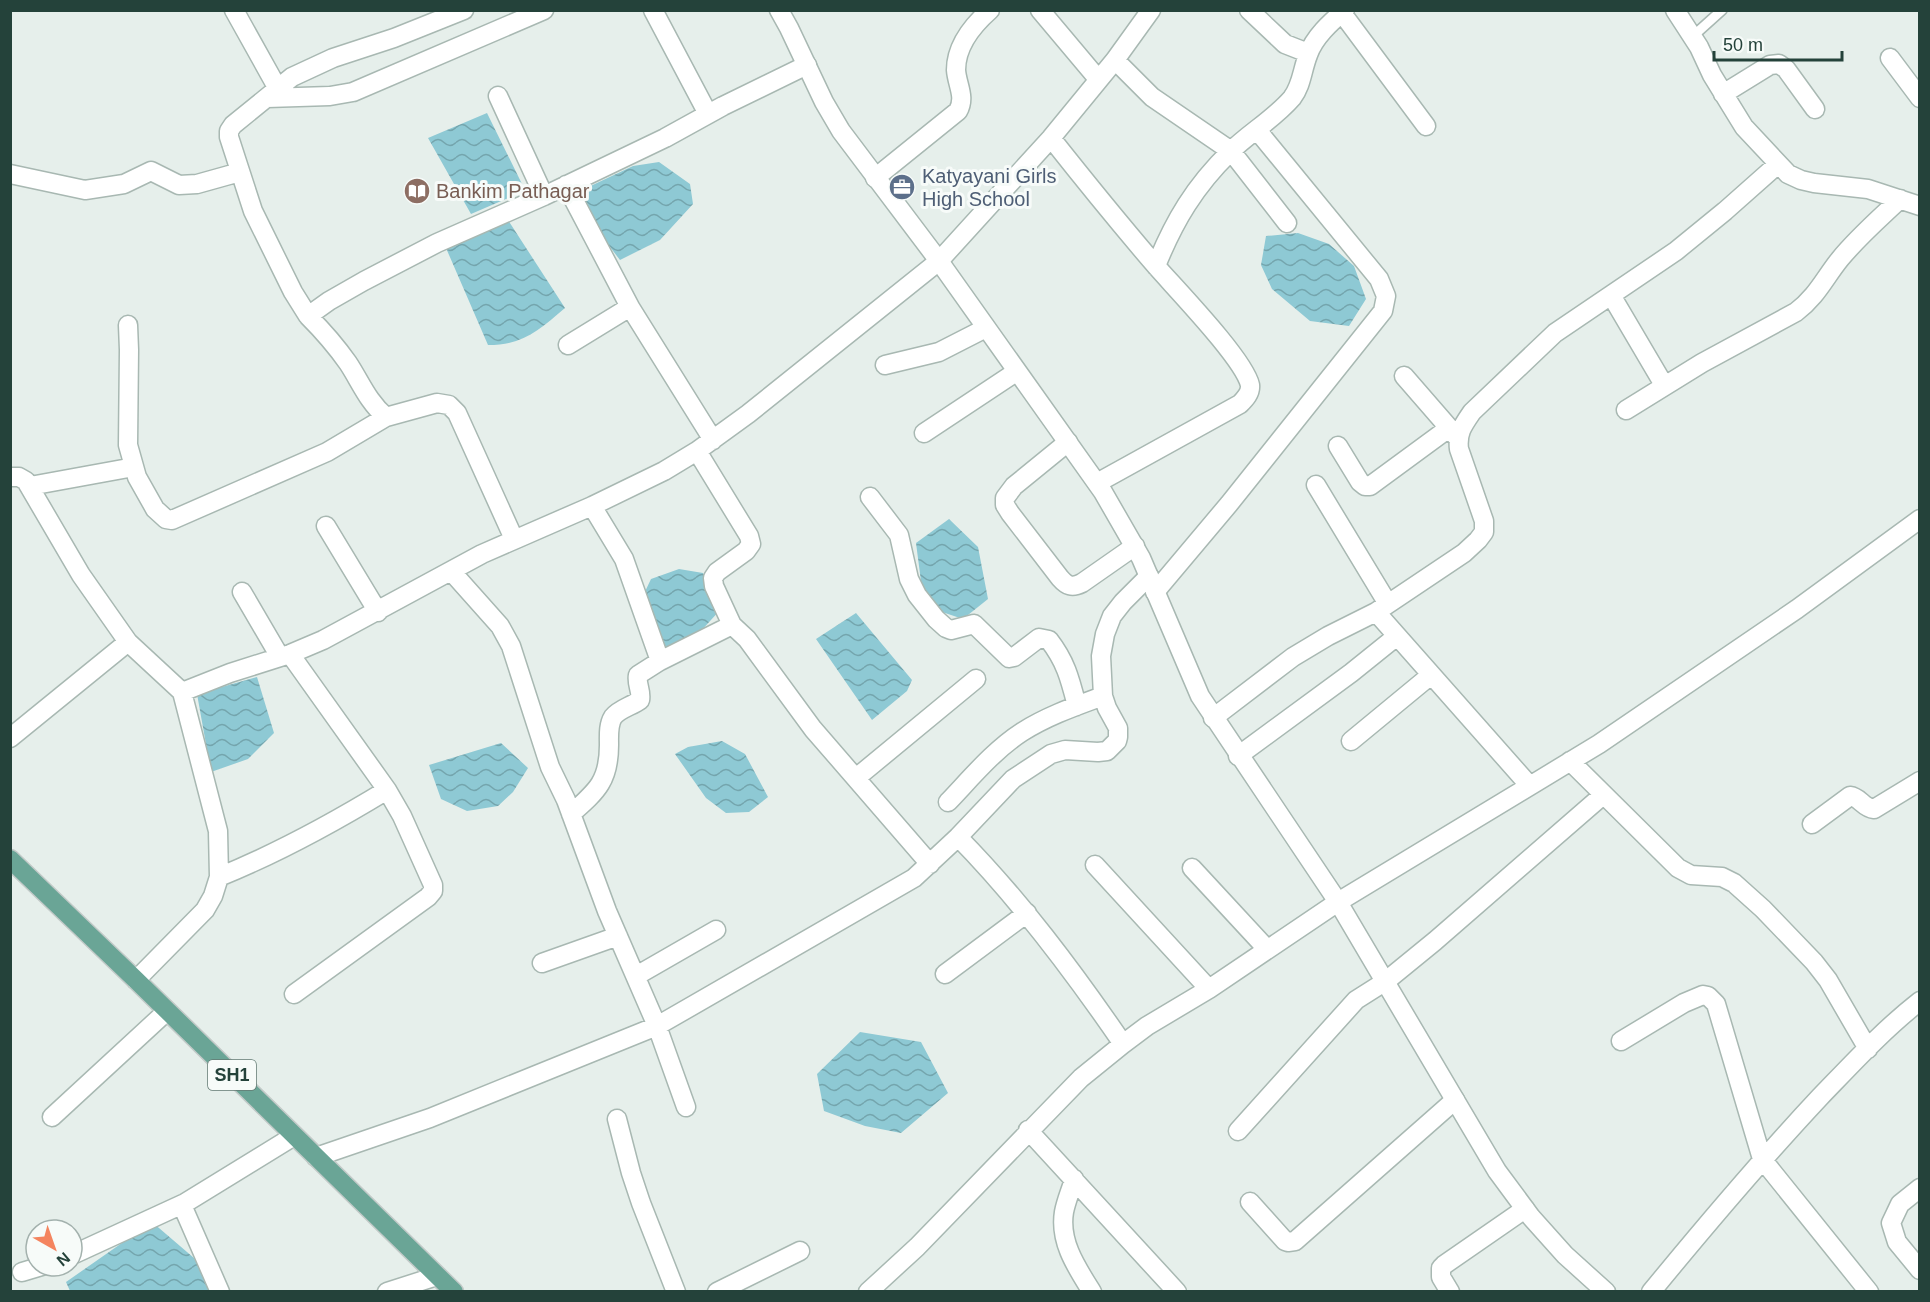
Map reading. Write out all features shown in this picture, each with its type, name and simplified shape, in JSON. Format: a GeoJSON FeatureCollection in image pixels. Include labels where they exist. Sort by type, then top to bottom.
{"type":"FeatureCollection","features":[{"type":"Feature","properties":{"kind":"main road","name":"SH1"},"geometry":{"type":"LineString","coordinates":[[10,859],[454,1292]]}},
{"type":"Feature","properties":{"kind":"street"},"geometry":{"type":"LineString","coordinates":[[234,10],[273,93]]}},
{"type":"Feature","properties":{"kind":"street"},"geometry":{"type":"LineString","coordinates":[[386,417],[363,389],[330,338],[308,316],[293,292],[253,211],[229,137],[229,130],[292,77],[333,58],[394,38],[464,10]]}},
{"type":"Feature","properties":{"kind":"street"},"geometry":{"type":"LineString","coordinates":[[273,93],[330,96],[353,92],[544,10]]}},
{"type":"Feature","properties":{"kind":"street"},"geometry":{"type":"LineString","coordinates":[[653,10],[708,114]]}},
{"type":"Feature","properties":{"kind":"street"},"geometry":{"type":"LineString","coordinates":[[779,10],[824,102],[841,131],[939,261],[1097,483],[1135,546],[1200,696],[1238,756],[1338,902],[1497,1171],[1525,1209],[1565,1255],[1605,1292]]}},
{"type":"Feature","properties":{"kind":"street"},"geometry":{"type":"LineString","coordinates":[[875,178],[958,111],[962,99],[956,72],[961,50],[977,22],[990,10]]}},
{"type":"Feature","properties":{"kind":"street"},"geometry":{"type":"LineString","coordinates":[[1040,10],[1098,80]]}},
{"type":"Feature","properties":{"kind":"street"},"geometry":{"type":"LineString","coordinates":[[182,692],[230,673],[285,656],[340,632],[514,539],[592,506],[664,471],[713,440],[939,261],[1051,138],[1115,60],[1151,10]]}},
{"type":"Feature","properties":{"kind":"street"},"geometry":{"type":"LineString","coordinates":[[1249,10],[1286,44],[1308,53]]}},
{"type":"Feature","properties":{"kind":"street"},"geometry":{"type":"LineString","coordinates":[[1675,10],[1744,127],[1788,174],[1802,180],[1868,189],[1920,206]]}},
{"type":"Feature","properties":{"kind":"street"},"geometry":{"type":"LineString","coordinates":[[1156,266],[1169,233],[1204,180],[1231,151],[1292,98],[1299,85],[1308,53],[1322,32],[1344,12],[1426,126]]}},
{"type":"Feature","properties":{"kind":"street"},"geometry":{"type":"LineString","coordinates":[[1890,58],[1920,98]]}},
{"type":"Feature","properties":{"kind":"street"},"geometry":{"type":"LineString","coordinates":[[1115,60],[1152,97],[1231,151],[1287,223]]}},
{"type":"Feature","properties":{"kind":"street"},"geometry":{"type":"LineString","coordinates":[[1723,94],[1770,65],[1779,64],[1786,69],[1815,109]]}},
{"type":"Feature","properties":{"kind":"street"},"geometry":{"type":"LineString","coordinates":[[308,316],[364,281],[437,243],[544,196],[665,138],[807,65]]}},
{"type":"Feature","properties":{"kind":"street"},"geometry":{"type":"LineString","coordinates":[[498,96],[544,196]]}},
{"type":"Feature","properties":{"kind":"street"},"geometry":{"type":"LineString","coordinates":[[316,1157],[430,1118],[657,1026],[914,878],[958,837],[1013,779],[1051,754],[1065,750],[1107,751],[1113,747],[1117,741],[1118,729],[1103,696],[1101,656],[1112,616],[1123,602],[1152,584],[1229,504],[1369,329],[1383,311],[1385,304],[1386,296],[1378,279],[1257,130]]}},
{"type":"Feature","properties":{"kind":"street"},"geometry":{"type":"LineString","coordinates":[[1051,138],[1240,366],[1250,383],[1247,397],[1240,404],[1097,483]]}},
{"type":"Feature","properties":{"kind":"street"},"geometry":{"type":"LineString","coordinates":[[1338,446],[1360,482],[1365,486],[1370,486],[1453,433],[1533,352],[1555,333],[1702,231],[1778,164]]}},
{"type":"Feature","properties":{"kind":"street"},"geometry":{"type":"LineString","coordinates":[[10,174],[85,190],[124,183],[151,171],[179,185],[197,184],[240,172]]}},
{"type":"Feature","properties":{"kind":"street"},"geometry":{"type":"LineString","coordinates":[[566,185],[630,307],[713,440]]}},
{"type":"Feature","properties":{"kind":"street"},"geometry":{"type":"LineString","coordinates":[[1626,410],[1664,385],[1796,312],[1815,296],[1840,258],[1899,199]]}},
{"type":"Feature","properties":{"kind":"street"},"geometry":{"type":"LineString","coordinates":[[1611,295],[1664,385]]}},
{"type":"Feature","properties":{"kind":"street"},"geometry":{"type":"LineString","coordinates":[[568,345],[630,307]]}},
{"type":"Feature","properties":{"kind":"street"},"geometry":{"type":"LineString","coordinates":[[128,325],[128,445],[137,477],[155,509],[166,519],[172,520],[327,452],[386,417],[436,403],[449,405],[457,413],[514,539]]}},
{"type":"Feature","properties":{"kind":"street"},"geometry":{"type":"LineString","coordinates":[[885,365],[939,352],[986,328]]}},
{"type":"Feature","properties":{"kind":"street"},"geometry":{"type":"LineString","coordinates":[[924,433],[1016,372]]}},
{"type":"Feature","properties":{"kind":"street"},"geometry":{"type":"LineString","coordinates":[[1213,718],[1293,657],[1382,608],[1464,553],[1484,532],[1484,521],[1453,433],[1404,376]]}},
{"type":"Feature","properties":{"kind":"street"},"geometry":{"type":"LineString","coordinates":[[1068,442],[1008,492],[1005,505],[1010,513],[1060,578],[1069,586],[1082,583],[1135,546]]}},
{"type":"Feature","properties":{"kind":"street"},"geometry":{"type":"LineString","coordinates":[[697,451],[749,536],[751,544],[746,551],[717,572],[713,578],[714,586],[732,625],[747,639],[813,729],[930,864]]}},
{"type":"Feature","properties":{"kind":"street"},"geometry":{"type":"LineString","coordinates":[[30,486],[134,467]]}},
{"type":"Feature","properties":{"kind":"street"},"geometry":{"type":"LineString","coordinates":[[10,477],[19,477],[30,486],[81,575],[128,642],[182,692],[218,831],[219,877],[213,896],[205,910],[136,980]]}},
{"type":"Feature","properties":{"kind":"street"},"geometry":{"type":"LineString","coordinates":[[1316,485],[1397,636],[1529,785]]}},
{"type":"Feature","properties":{"kind":"street"},"geometry":{"type":"LineString","coordinates":[[870,497],[899,535],[909,579],[917,595],[936,619],[951,630],[974,624],[1009,658],[1014,657],[1039,638],[1049,640],[1062,657],[1077,706]]}},
{"type":"Feature","properties":{"kind":"street"},"geometry":{"type":"LineString","coordinates":[[592,506],[627,567],[660,661]]}},
{"type":"Feature","properties":{"kind":"street"},"geometry":{"type":"LineString","coordinates":[[868,1292],[917,1247],[1028,1130],[1081,1078],[1147,1026],[1209,989],[1338,902],[1599,744],[1797,609],[1920,519]]}},
{"type":"Feature","properties":{"kind":"street"},"geometry":{"type":"LineString","coordinates":[[326,526],[378,612]]}},
{"type":"Feature","properties":{"kind":"street"},"geometry":{"type":"LineString","coordinates":[[451,571],[500,626],[510,646],[550,767],[657,1026],[686,1107]]}},
{"type":"Feature","properties":{"kind":"street"},"geometry":{"type":"LineString","coordinates":[[242,592],[285,656],[387,790],[402,816],[433,885],[433,891],[428,897],[294,994]]}},
{"type":"Feature","properties":{"kind":"street"},"geometry":{"type":"LineString","coordinates":[[571,814],[597,791],[604,779],[609,762],[609,726],[613,717],[640,700],[642,693],[637,679],[638,675],[660,661],[732,625]]}},
{"type":"Feature","properties":{"kind":"street"},"geometry":{"type":"LineString","coordinates":[[1238,756],[1351,673],[1397,636]]}},
{"type":"Feature","properties":{"kind":"street"},"geometry":{"type":"LineString","coordinates":[[10,738],[128,642]]}},
{"type":"Feature","properties":{"kind":"street"},"geometry":{"type":"LineString","coordinates":[[1351,741],[1431,675]]}},
{"type":"Feature","properties":{"kind":"street"},"geometry":{"type":"LineString","coordinates":[[856,778],[976,679]]}},
{"type":"Feature","properties":{"kind":"street"},"geometry":{"type":"LineString","coordinates":[[948,802],[982,766],[1021,732],[1103,696]]}},
{"type":"Feature","properties":{"kind":"street"},"geometry":{"type":"LineString","coordinates":[[1570,761],[1678,868],[1690,875],[1722,877],[1734,882],[1763,909],[1828,980],[1868,1049]]}},
{"type":"Feature","properties":{"kind":"street"},"geometry":{"type":"LineString","coordinates":[[1812,824],[1850,796],[1856,797],[1865,806],[1874,809],[1920,781]]}},
{"type":"Feature","properties":{"kind":"street"},"geometry":{"type":"LineString","coordinates":[[219,877],[252,864],[315,833],[387,790]]}},
{"type":"Feature","properties":{"kind":"street"},"geometry":{"type":"LineString","coordinates":[[1238,1131],[1343,1012],[1366,992],[1386,981],[1478,905],[1603,795]]}},
{"type":"Feature","properties":{"kind":"street"},"geometry":{"type":"LineString","coordinates":[[958,837],[1027,913],[1123,1044]]}},
{"type":"Feature","properties":{"kind":"street"},"geometry":{"type":"LineString","coordinates":[[1095,865],[1209,989]]}},
{"type":"Feature","properties":{"kind":"street"},"geometry":{"type":"LineString","coordinates":[[1192,868],[1267,949]]}},
{"type":"Feature","properties":{"kind":"street"},"geometry":{"type":"LineString","coordinates":[[945,974],[1027,913]]}},
{"type":"Feature","properties":{"kind":"street"},"geometry":{"type":"LineString","coordinates":[[636,976],[716,930]]}},
{"type":"Feature","properties":{"kind":"street"},"geometry":{"type":"LineString","coordinates":[[542,963],[618,936]]}},
{"type":"Feature","properties":{"kind":"street"},"geometry":{"type":"LineString","coordinates":[[1621,1041],[1684,1003],[1703,995],[1712,999],[1716,1004],[1762,1159],[1869,1292]]}},
{"type":"Feature","properties":{"kind":"street"},"geometry":{"type":"LineString","coordinates":[[1651,1292],[1762,1159],[1902,1015],[1920,1001]]}},
{"type":"Feature","properties":{"kind":"street"},"geometry":{"type":"LineString","coordinates":[[52,1117],[167,1011]]}},
{"type":"Feature","properties":{"kind":"street"},"geometry":{"type":"LineString","coordinates":[[1250,1202],[1285,1241],[1291,1243],[1455,1100]]}},
{"type":"Feature","properties":{"kind":"street"},"geometry":{"type":"LineString","coordinates":[[617,1119],[631,1173],[676,1292]]}},
{"type":"Feature","properties":{"kind":"street"},"geometry":{"type":"LineString","coordinates":[[1028,1130],[1177,1292]]}},
{"type":"Feature","properties":{"kind":"street"},"geometry":{"type":"LineString","coordinates":[[84,1250],[182,1205],[294,1136]]}},
{"type":"Feature","properties":{"kind":"street"},"geometry":{"type":"LineString","coordinates":[[1074,1179],[1064,1213],[1064,1228],[1074,1263],[1092,1292]]}},
{"type":"Feature","properties":{"kind":"street"},"geometry":{"type":"LineString","coordinates":[[1920,1188],[1900,1204],[1891,1222],[1897,1242],[1920,1270]]}},
{"type":"Feature","properties":{"kind":"street"},"geometry":{"type":"LineString","coordinates":[[182,1205],[220,1292]]}},
{"type":"Feature","properties":{"kind":"street"},"geometry":{"type":"LineString","coordinates":[[1450,1292],[1441,1277],[1441,1268],[1525,1209]]}},
{"type":"Feature","properties":{"kind":"street"},"geometry":{"type":"LineString","coordinates":[[717,1292],[800,1251]]}},
{"type":"Feature","properties":{"kind":"street"},"geometry":{"type":"LineString","coordinates":[[387,1292],[437,1276]]}},
{"type":"Feature","properties":{"kind":"lane"},"geometry":{"type":"LineString","coordinates":[[1692,37],[1722,10]]}},
{"type":"Feature","properties":{"kind":"water"},"geometry":{"type":"Polygon","coordinates":[[[487,113],[522,184],[520,193],[471,214],[428,138],[487,113]]]}},
{"type":"Feature","properties":{"kind":"water"},"geometry":{"type":"Polygon","coordinates":[[[659,162],[690,184],[693,204],[660,240],[620,260],[603,238],[580,191],[633,166],[659,162]]]}},
{"type":"Feature","properties":{"kind":"water"},"geometry":{"type":"Polygon","coordinates":[[[508,220],[565,308],[530,335],[512,342],[488,345],[446,248],[508,220]]]}},
{"type":"Feature","properties":{"kind":"water"},"geometry":{"type":"Polygon","coordinates":[[[1298,233],[1329,244],[1354,266],[1366,299],[1349,326],[1310,321],[1272,289],[1261,265],[1266,236],[1298,233]]]}},
{"type":"Feature","properties":{"kind":"water"},"geometry":{"type":"Polygon","coordinates":[[[949,519],[978,547],[988,599],[963,619],[939,611],[922,589],[916,543],[949,519]]]}},
{"type":"Feature","properties":{"kind":"water"},"geometry":{"type":"Polygon","coordinates":[[[679,569],[703,573],[722,608],[699,633],[662,649],[641,600],[651,579],[679,569]]]}},
{"type":"Feature","properties":{"kind":"water"},"geometry":{"type":"Polygon","coordinates":[[[856,613],[912,680],[907,691],[872,720],[816,639],[856,613]]]}},
{"type":"Feature","properties":{"kind":"water"},"geometry":{"type":"Polygon","coordinates":[[[257,677],[274,733],[248,759],[211,772],[197,694],[257,677]]]}},
{"type":"Feature","properties":{"kind":"water"},"geometry":{"type":"Polygon","coordinates":[[[722,741],[745,754],[768,797],[749,812],[726,813],[706,798],[675,754],[688,747],[722,741]]]}},
{"type":"Feature","properties":{"kind":"water"},"geometry":{"type":"Polygon","coordinates":[[[501,743],[528,768],[513,792],[498,806],[467,811],[441,799],[429,765],[501,743]]]}},
{"type":"Feature","properties":{"kind":"water"},"geometry":{"type":"Polygon","coordinates":[[[860,1032],[921,1042],[948,1093],[901,1133],[865,1126],[824,1111],[817,1074],[860,1032]]]}},
{"type":"Feature","properties":{"kind":"water"},"geometry":{"type":"Polygon","coordinates":[[[152,1222],[194,1258],[211,1291],[70,1291],[66,1282],[72,1278],[84,1278],[84,1269],[152,1222]]]}},
{"type":"Feature","properties":{"kind":"place","name":"Katyayani Girls High School"},"geometry":{"type":"Point","coordinates":[902,187]}},
{"type":"Feature","properties":{"kind":"place","name":"Bankim Pathagar"},"geometry":{"type":"Point","coordinates":[417,191]}}]}
